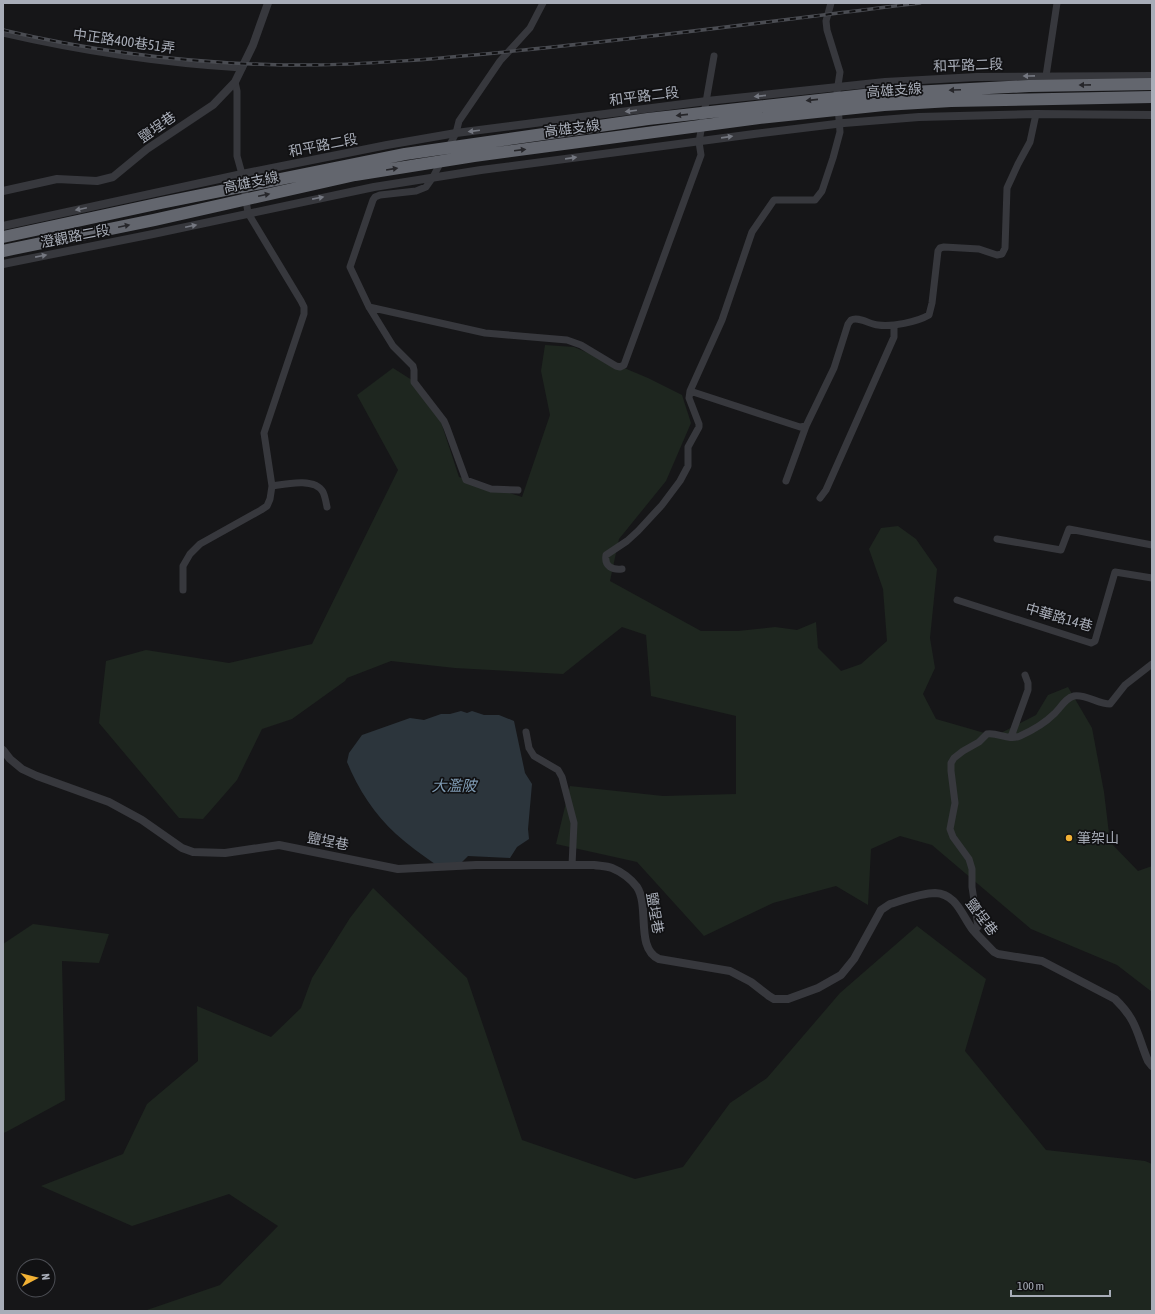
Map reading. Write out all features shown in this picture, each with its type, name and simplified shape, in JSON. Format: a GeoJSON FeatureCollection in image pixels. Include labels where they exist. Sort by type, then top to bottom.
{"type":"FeatureCollection","features":[{"type":"Feature","properties":{"kind":"highway","name":"高雄支線"},"geometry":{"type":"LineString","coordinates":[[3,237],[169,201],[404,154],[648,119],[873,94],[1029,86],[1152,84]]}},
{"type":"Feature","properties":{"kind":"highway","name":"高雄支線"},"geometry":{"type":"LineString","coordinates":[[3,250],[154,220],[355,175],[474,156],[759,118],[884,105],[951,101],[1152,97]]}},
{"type":"Feature","properties":{"kind":"street","name":"鹽埕巷"},"geometry":{"type":"LineString","coordinates":[[3,192],[57,179],[98,181],[113,176],[147,149],[214,105],[235,82],[253,44],[268,3]]}},
{"type":"Feature","properties":{"kind":"street"},"geometry":{"type":"LineString","coordinates":[[518,490],[491,489],[466,480],[444,421],[414,382],[412,366],[393,346],[369,307],[350,267],[375,197],[380,195],[416,191],[426,186],[433,177],[456,134],[460,121],[500,61],[530,28],[543,3]]}},
{"type":"Feature","properties":{"kind":"street"},"geometry":{"type":"LineString","coordinates":[[622,569],[614,569],[610,567],[606,559],[606,555],[627,541],[662,505],[680,481],[688,466],[688,447],[699,424],[690,398],[690,391],[722,320],[752,232],[774,200],[815,200],[822,191],[840,132],[837,88],[840,72],[827,30],[826,21],[831,3]]}},
{"type":"Feature","properties":{"kind":"street"},"geometry":{"type":"LineString","coordinates":[[1046,76],[1057,3]]}},
{"type":"Feature","properties":{"kind":"street","name":"中正路400巷51弄"},"geometry":{"type":"LineString","coordinates":[[3,32],[44,42],[124,56],[242,68]]}},
{"type":"Feature","properties":{"kind":"street"},"geometry":{"type":"LineString","coordinates":[[369,307],[485,333],[567,340],[581,345],[620,367],[624,365],[701,155],[699,142],[714,56]]}},
{"type":"Feature","properties":{"kind":"street","name":"和平路二段"},"geometry":{"type":"LineString","coordinates":[[146,195],[387,145],[456,134],[707,101],[886,82],[977,77],[1152,76]]}},
{"type":"Feature","properties":{"kind":"street"},"geometry":{"type":"LineString","coordinates":[[183,590],[183,566],[190,554],[200,544],[267,506],[270,499],[272,486],[264,433],[304,314],[304,307],[301,301],[248,213],[242,174],[237,156],[237,91],[235,82]]}},
{"type":"Feature","properties":{"kind":"street"},"geometry":{"type":"LineString","coordinates":[[248,213],[374,186],[433,177],[839,124],[919,117],[1036,114],[1152,115]]}},
{"type":"Feature","properties":{"kind":"street"},"geometry":{"type":"LineString","coordinates":[[786,481],[806,426],[834,368],[848,324],[851,320],[857,319],[877,325],[894,325],[929,315],[938,251],[940,248],[979,249],[997,255],[1002,254],[1005,248],[1007,224],[1007,188],[1030,142],[1036,114]]}},
{"type":"Feature","properties":{"kind":"street","name":"澄觀路二段"},"geometry":{"type":"LineString","coordinates":[[3,226],[146,195]]}},
{"type":"Feature","properties":{"kind":"street","name":"澄觀路二段"},"geometry":{"type":"LineString","coordinates":[[3,264],[248,213]]}},
{"type":"Feature","properties":{"kind":"street"},"geometry":{"type":"LineString","coordinates":[[820,498],[826,490],[894,337],[894,325]]}},
{"type":"Feature","properties":{"kind":"street"},"geometry":{"type":"LineString","coordinates":[[690,391],[800,427],[806,426]]}},
{"type":"Feature","properties":{"kind":"street"},"geometry":{"type":"LineString","coordinates":[[272,486],[298,483],[315,485],[323,492],[327,507]]}},
{"type":"Feature","properties":{"kind":"street"},"geometry":{"type":"LineString","coordinates":[[997,539],[1061,550],[1069,529],[1152,545]]}},
{"type":"Feature","properties":{"kind":"street","name":"中華路14巷"},"geometry":{"type":"LineString","coordinates":[[957,600],[1091,642],[1095,641],[1116,572],[1152,578]]}},
{"type":"Feature","properties":{"kind":"street"},"geometry":{"type":"LineString","coordinates":[[972,929],[976,929],[978,927],[972,887],[972,869],[969,859],[953,837],[950,829],[955,803],[951,763],[959,753],[976,745],[986,734],[995,733],[1011,738],[1022,735],[1053,715],[1066,700],[1073,696],[1079,696],[1110,704],[1129,681],[1152,664]]}},
{"type":"Feature","properties":{"kind":"street"},"geometry":{"type":"LineString","coordinates":[[1011,738],[1028,690],[1028,683],[1025,674]]}},
{"type":"Feature","properties":{"kind":"street"},"geometry":{"type":"LineString","coordinates":[[526,732],[529,748],[534,756],[558,770],[562,777],[574,823],[572,865]]}},
{"type":"Feature","properties":{"kind":"street","name":"鹽埕巷"},"geometry":{"type":"LineString","coordinates":[[3,750],[10,759],[22,769],[37,776],[109,802],[142,820],[182,848],[193,852],[225,853],[279,845],[398,869],[476,864],[594,865],[612,868],[631,880],[637,888],[641,897],[644,913],[644,931],[648,950],[653,956],[659,959],[730,971],[751,982],[774,999],[788,999],[810,992],[841,975],[854,959],[881,910],[890,904],[928,894],[942,894],[950,898],[956,904],[972,929],[994,952],[998,954],[1042,961],[1115,999],[1133,1020],[1146,1056],[1152,1066]]}},
{"type":"Feature","properties":{"kind":"shaded area"},"geometry":{"type":"Polygon","coordinates":[[[545,345],[574,347],[648,378],[682,395],[691,423],[666,481],[619,539],[610,581],[701,631],[738,631],[775,627],[797,630],[816,622],[818,648],[841,671],[861,664],[887,641],[883,589],[869,549],[881,528],[898,526],[916,539],[937,569],[930,638],[935,668],[923,694],[936,719],[995,736],[1036,715],[1048,695],[1068,687],[1092,728],[1104,792],[1110,842],[1138,871],[1152,866],[1152,992],[1117,965],[1031,929],[932,845],[900,836],[871,849],[868,905],[836,886],[773,903],[704,936],[637,862],[556,844],[570,786],[663,796],[736,794],[736,716],[651,696],[646,635],[622,627],[563,674],[455,668],[391,661],[347,678],[345,681],[292,719],[262,729],[237,780],[203,819],[179,818],[99,723],[106,661],[146,650],[229,663],[312,644],[398,470],[357,395],[393,368],[415,382],[436,407],[459,477],[522,497],[550,415],[541,371],[545,345]]]}},
{"type":"Feature","properties":{"kind":"shaded area"},"geometry":{"type":"Polygon","coordinates":[[[373,888],[467,978],[522,1140],[635,1179],[683,1167],[730,1103],[767,1078],[840,993],[917,926],[986,979],[965,1051],[1046,1150],[1145,1161],[1152,1164],[1152,1311],[144,1311],[220,1285],[278,1226],[229,1194],[132,1226],[41,1186],[123,1154],[147,1104],[198,1061],[197,1006],[271,1037],[301,1008],[312,978],[350,918],[373,888]]]}},
{"type":"Feature","properties":{"kind":"shaded area"},"geometry":{"type":"Polygon","coordinates":[[[33,924],[109,934],[99,963],[62,961],[65,1100],[3,1133],[3,944],[33,924]]]}},
{"type":"Feature","properties":{"kind":"water","name":"大濫陂"},"geometry":{"type":"Polygon","coordinates":[[[461,711],[467,713],[472,711],[484,715],[499,715],[514,721],[525,773],[532,784],[528,829],[529,839],[517,847],[510,858],[468,856],[461,863],[435,864],[415,850],[381,819],[356,782],[347,762],[349,753],[362,735],[410,718],[424,720],[441,714],[450,714],[461,711]]]}},
{"type":"Feature","properties":{"kind":"railway"},"geometry":{"type":"LineString","coordinates":[[3,30],[38,38],[107,50],[177,59],[248,64],[313,65],[434,59],[574,45],[920,3]]}},
{"type":"Feature","properties":{"kind":"place","name":"筆架山"},"geometry":{"type":"Point","coordinates":[1069,838]}}]}
